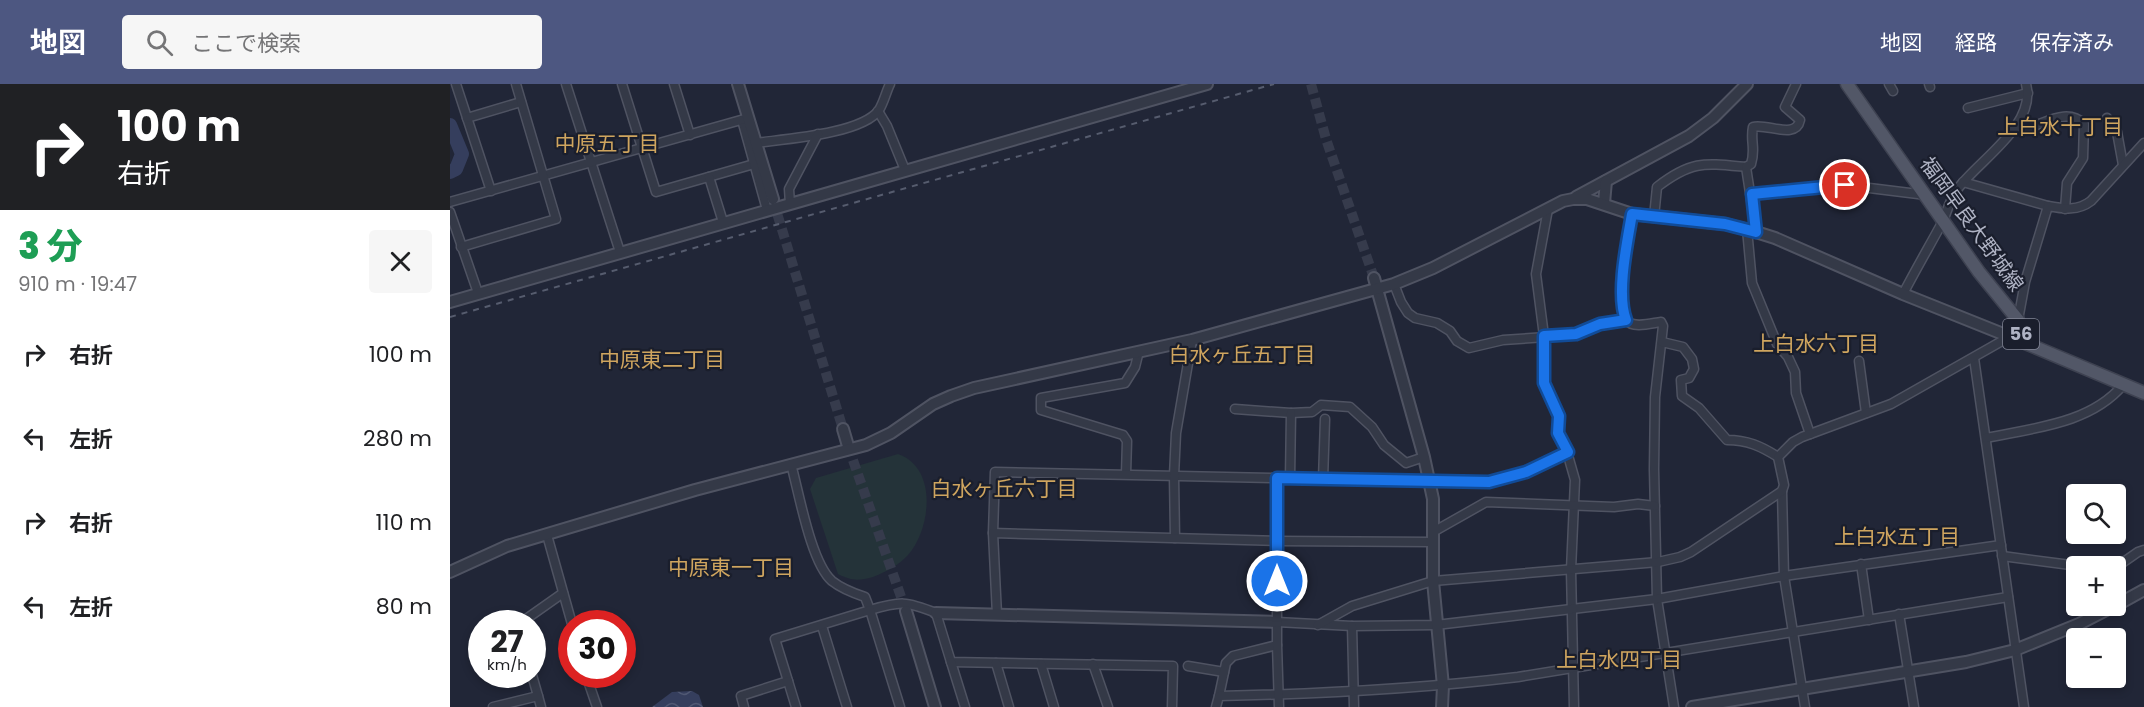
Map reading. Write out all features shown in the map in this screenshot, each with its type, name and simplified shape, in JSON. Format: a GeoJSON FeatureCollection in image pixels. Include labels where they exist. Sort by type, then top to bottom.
{"type":"FeatureCollection","features":[{"type":"Feature","properties":{"kind":"main road","name":"福岡早良大野城線"},"geometry":{"type":"LineString","coordinates":[[1847,84],[1980,272],[2018,320],[2023,342]]}},
{"type":"Feature","properties":{"kind":"main road","name":"56"},"geometry":{"type":"LineString","coordinates":[[2023,342],[2144,393]]}},
{"type":"Feature","properties":{"kind":"street"},"geometry":{"type":"LineString","coordinates":[[456,84],[490,191]]}},
{"type":"Feature","properties":{"kind":"street"},"geometry":{"type":"LineString","coordinates":[[461,247],[556,219],[516,84]]}},
{"type":"Feature","properties":{"kind":"street"},"geometry":{"type":"LineString","coordinates":[[566,84],[620,252]]}},
{"type":"Feature","properties":{"kind":"street"},"geometry":{"type":"LineString","coordinates":[[622,84],[656,192],[754,164]]}},
{"type":"Feature","properties":{"kind":"street"},"geometry":{"type":"LineString","coordinates":[[674,84],[690,135]]}},
{"type":"Feature","properties":{"kind":"street"},"geometry":{"type":"LineString","coordinates":[[738,84],[754,164],[767,210]]}},
{"type":"Feature","properties":{"kind":"street"},"geometry":{"type":"LineString","coordinates":[[756,143],[854,126],[869,119],[878,111],[890,84]]}},
{"type":"Feature","properties":{"kind":"street"},"geometry":{"type":"LineString","coordinates":[[450,302],[1207,84]]}},
{"type":"Feature","properties":{"kind":"street"},"geometry":{"type":"LineString","coordinates":[[450,572],[507,546],[791,464],[866,445],[891,433],[933,405],[974,388],[1192,340],[1394,284],[1433,268],[1573,198],[1689,136],[1713,118],[1747,84]]}},
{"type":"Feature","properties":{"kind":"street"},"geometry":{"type":"LineString","coordinates":[[1654,217],[1657,188],[1683,171],[1700,163],[1746,168],[1752,164],[1755,151],[1753,127],[1760,125],[1786,130],[1796,129],[1800,120],[1785,107],[1796,84]]}},
{"type":"Feature","properties":{"kind":"street"},"geometry":{"type":"LineString","coordinates":[[1968,108],[2028,86]]}},
{"type":"Feature","properties":{"kind":"street"},"geometry":{"type":"LineString","coordinates":[[1903,294],[1943,219],[1954,193],[2014,130],[2023,114],[2028,86]]}},
{"type":"Feature","properties":{"kind":"street"},"geometry":{"type":"LineString","coordinates":[[467,118],[521,102]]}},
{"type":"Feature","properties":{"kind":"street"},"geometry":{"type":"LineString","coordinates":[[878,111],[887,126],[904,170]]}},
{"type":"Feature","properties":{"kind":"street"},"geometry":{"type":"LineString","coordinates":[[2014,130],[2024,130],[2067,116],[2078,118],[2084,124],[2083,158],[2067,183],[2065,209]]}},
{"type":"Feature","properties":{"kind":"street"},"geometry":{"type":"LineString","coordinates":[[2107,118],[2117,132],[2123,165]]}},
{"type":"Feature","properties":{"kind":"street"},"geometry":{"type":"LineString","coordinates":[[450,202],[745,119]]}},
{"type":"Feature","properties":{"kind":"street"},"geometry":{"type":"LineString","coordinates":[[745,119],[756,143],[773,200]]}},
{"type":"Feature","properties":{"kind":"street"},"geometry":{"type":"LineString","coordinates":[[790,204],[789,189],[818,134]]}},
{"type":"Feature","properties":{"kind":"street"},"geometry":{"type":"LineString","coordinates":[[1963,183],[2048,206],[2065,209],[2083,207],[2144,143]]}},
{"type":"Feature","properties":{"kind":"street"},"geometry":{"type":"LineString","coordinates":[[1746,168],[1752,194],[1752,283],[1777,344],[1788,357],[1795,372],[1796,393],[1810,434]]}},
{"type":"Feature","properties":{"kind":"street"},"geometry":{"type":"LineString","coordinates":[[710,177],[723,222]]}},
{"type":"Feature","properties":{"kind":"street"},"geometry":{"type":"LineString","coordinates":[[1604,203],[1606,181]]}},
{"type":"Feature","properties":{"kind":"street"},"geometry":{"type":"LineString","coordinates":[[1752,194],[1845,185],[1926,195]]}},
{"type":"Feature","properties":{"kind":"street"},"geometry":{"type":"LineString","coordinates":[[1573,198],[1587,198],[1632,214],[1725,224],[1751,230],[2023,342]]}},
{"type":"Feature","properties":{"kind":"street"},"geometry":{"type":"LineString","coordinates":[[1778,457],[1793,442],[1891,404],[2009,337],[2018,320],[2025,282],[2048,206]]}},
{"type":"Feature","properties":{"kind":"street"},"geometry":{"type":"LineString","coordinates":[[1548,209],[1536,274],[1544,336],[1544,383],[1559,416],[1558,433],[1568,452],[1575,480],[1570,610],[1574,707]]}},
{"type":"Feature","properties":{"kind":"street"},"geometry":{"type":"LineString","coordinates":[[450,212],[478,293]]}},
{"type":"Feature","properties":{"kind":"street"},"geometry":{"type":"LineString","coordinates":[[1632,214],[1623,271],[1623,312],[1626,320],[1632,325],[1661,322],[1663,326],[1656,397],[1657,598],[1674,707]]}},
{"type":"Feature","properties":{"kind":"street"},"geometry":{"type":"LineString","coordinates":[[1374,278],[1430,480],[1433,499],[1433,581],[1443,686],[1442,707]]}},
{"type":"Feature","properties":{"kind":"street"},"geometry":{"type":"LineString","coordinates":[[1394,284],[1408,313],[1414,318],[1437,323],[1450,331],[1457,341],[1469,348],[1503,340],[1576,334],[1600,324],[1626,320]]}},
{"type":"Feature","properties":{"kind":"street"},"geometry":{"type":"LineString","coordinates":[[1175,538],[1176,433],[1192,340]]}},
{"type":"Feature","properties":{"kind":"street"},"geometry":{"type":"LineString","coordinates":[[1662,342],[1683,347],[1692,359],[1694,369],[1689,378],[1681,380],[1682,396],[1699,408],[1727,440],[1744,440],[1778,457],[1784,485],[1782,491],[1784,576],[1805,707]]}},
{"type":"Feature","properties":{"kind":"street"},"geometry":{"type":"LineString","coordinates":[[1126,474],[1127,441],[1123,435],[1041,410],[1041,398],[1125,383],[1136,367],[1139,351]]}},
{"type":"Feature","properties":{"kind":"street"},"geometry":{"type":"LineString","coordinates":[[1974,358],[2024,707]]}},
{"type":"Feature","properties":{"kind":"street"},"geometry":{"type":"LineString","coordinates":[[1859,361],[1866,413]]}},
{"type":"Feature","properties":{"kind":"street"},"geometry":{"type":"LineString","coordinates":[[1986,438],[2057,424],[2106,401],[2123,385]]}},
{"type":"Feature","properties":{"kind":"street"},"geometry":{"type":"LineString","coordinates":[[1235,409],[1291,413],[1312,412],[1321,405],[1350,407],[1372,427],[1384,445],[1406,463],[1424,457]]}},
{"type":"Feature","properties":{"kind":"street"},"geometry":{"type":"LineString","coordinates":[[1290,479],[1291,413]]}},
{"type":"Feature","properties":{"kind":"street"},"geometry":{"type":"LineString","coordinates":[[1323,480],[1325,418]]}},
{"type":"Feature","properties":{"kind":"street"},"geometry":{"type":"LineString","coordinates":[[843,429],[848,446]]}},
{"type":"Feature","properties":{"kind":"street"},"geometry":{"type":"LineString","coordinates":[[997,615],[993,533],[995,472],[1489,482],[1526,472],[1568,452]]}},
{"type":"Feature","properties":{"kind":"street"},"geometry":{"type":"LineString","coordinates":[[791,464],[818,562],[831,580],[846,590],[865,597],[900,707]]}},
{"type":"Feature","properties":{"kind":"street"},"geometry":{"type":"LineString","coordinates":[[1277,478],[1279,707]]}},
{"type":"Feature","properties":{"kind":"street"},"geometry":{"type":"LineString","coordinates":[[1318,625],[1352,606],[1433,581],[1657,562],[1680,557],[1782,491]]}},
{"type":"Feature","properties":{"kind":"street"},"geometry":{"type":"LineString","coordinates":[[993,533],[1277,541],[1433,537],[1486,502],[1614,507],[1638,504],[1655,506]]}},
{"type":"Feature","properties":{"kind":"street"},"geometry":{"type":"LineString","coordinates":[[548,535],[568,610]]}},
{"type":"Feature","properties":{"kind":"street"},"geometry":{"type":"LineString","coordinates":[[796,707],[775,639],[896,603],[910,603],[936,613],[1352,626],[1436,626],[1657,598],[1861,564],[2001,545]]}},
{"type":"Feature","properties":{"kind":"street"},"geometry":{"type":"LineString","coordinates":[[2126,560],[2144,550]]}},
{"type":"Feature","properties":{"kind":"street"},"geometry":{"type":"LineString","coordinates":[[2002,556],[2066,564]]}},
{"type":"Feature","properties":{"kind":"street"},"geometry":{"type":"LineString","coordinates":[[1861,564],[1869,620]]}},
{"type":"Feature","properties":{"kind":"street"},"geometry":{"type":"LineString","coordinates":[[2126,600],[2144,590]]}},
{"type":"Feature","properties":{"kind":"street"},"geometry":{"type":"LineString","coordinates":[[539,610],[563,593]]}},
{"type":"Feature","properties":{"kind":"street"},"geometry":{"type":"LineString","coordinates":[[1219,696],[1353,692],[1443,686],[1540,674],[2008,597]]}},
{"type":"Feature","properties":{"kind":"street"},"geometry":{"type":"LineString","coordinates":[[906,610],[935,707]]}},
{"type":"Feature","properties":{"kind":"street"},"geometry":{"type":"LineString","coordinates":[[936,613],[965,707]]}},
{"type":"Feature","properties":{"kind":"street"},"geometry":{"type":"LineString","coordinates":[[1899,614],[1914,707]]}},
{"type":"Feature","properties":{"kind":"street"},"geometry":{"type":"LineString","coordinates":[[1692,707],[1966,662],[2015,650],[2095,616]]}},
{"type":"Feature","properties":{"kind":"street"},"geometry":{"type":"LineString","coordinates":[[822,626],[847,707]]}},
{"type":"Feature","properties":{"kind":"street"},"geometry":{"type":"LineString","coordinates":[[1352,626],[1354,707]]}},
{"type":"Feature","properties":{"kind":"street"},"geometry":{"type":"LineString","coordinates":[[1216,707],[1226,663],[1233,656],[1277,645]]}},
{"type":"Feature","properties":{"kind":"street"},"geometry":{"type":"LineString","coordinates":[[951,662],[1173,666],[1172,707]]}},
{"type":"Feature","properties":{"kind":"street"},"geometry":{"type":"LineString","coordinates":[[996,663],[1009,707]]}},
{"type":"Feature","properties":{"kind":"street"},"geometry":{"type":"LineString","coordinates":[[1041,664],[1054,707]]}},
{"type":"Feature","properties":{"kind":"street"},"geometry":{"type":"LineString","coordinates":[[1093,664],[1108,707]]}},
{"type":"Feature","properties":{"kind":"street"},"geometry":{"type":"LineString","coordinates":[[1188,666],[1224,672]]}},
{"type":"Feature","properties":{"kind":"street"},"geometry":{"type":"LineString","coordinates":[[744,707],[741,696],[788,681]]}},
{"type":"Feature","properties":{"kind":"street"},"geometry":{"type":"LineString","coordinates":[[536,688],[541,707]]}},
{"type":"Feature","properties":{"kind":"street"},"geometry":{"type":"LineString","coordinates":[[590,688],[597,707]]}},
{"type":"Feature","properties":{"kind":"street"},"geometry":{"type":"LineString","coordinates":[[495,707],[538,696]]}},
{"type":"Feature","properties":{"kind":"shaded area"},"geometry":{"type":"Polygon","coordinates":[[[898,454],[911,461],[920,472],[925,485],[927,500],[925,515],[916,544],[901,562],[873,577],[855,580],[838,574],[810,489],[816,478],[898,454]]]}},
{"type":"Feature","properties":{"kind":"water"},"geometry":{"type":"Polygon","coordinates":[[[692,691],[699,695],[703,707],[652,707],[672,692],[692,691]]]}},
{"type":"Feature","properties":{"kind":"waterway"},"geometry":{"type":"LineString","coordinates":[[450,125],[462,154],[456,169],[450,172]]}},
{"type":"Feature","properties":{"kind":"tunnel"},"geometry":{"type":"LineString","coordinates":[[1311,84],[1326,139],[1374,278]]}},
{"type":"Feature","properties":{"kind":"tunnel"},"geometry":{"type":"LineString","coordinates":[[773,200],[843,429]]}},
{"type":"Feature","properties":{"kind":"tunnel"},"geometry":{"type":"LineString","coordinates":[[848,446],[906,611]]}},
{"type":"Feature","properties":{"kind":"railway"},"geometry":{"type":"LineString","coordinates":[[450,317],[1274,84]]}},
{"type":"Feature","properties":{"kind":"district","name":"上白水十丁目"},"geometry":{"type":"Point","coordinates":[2060,127]}},
{"type":"Feature","properties":{"kind":"district","name":"中原五丁目"},"geometry":{"type":"Point","coordinates":[607,144]}},
{"type":"Feature","properties":{"kind":"district","name":"上白水六丁目"},"geometry":{"type":"Point","coordinates":[1816,344]}},
{"type":"Feature","properties":{"kind":"district","name":"白水ヶ丘五丁目"},"geometry":{"type":"Point","coordinates":[1242,355]}},
{"type":"Feature","properties":{"kind":"district","name":"中原東二丁目"},"geometry":{"type":"Point","coordinates":[662,360]}},
{"type":"Feature","properties":{"kind":"district","name":"白水ヶ丘六丁目"},"geometry":{"type":"Point","coordinates":[1004,489]}},
{"type":"Feature","properties":{"kind":"district","name":"上白水五丁目"},"geometry":{"type":"Point","coordinates":[1897,537]}},
{"type":"Feature","properties":{"kind":"district","name":"中原東一丁目"},"geometry":{"type":"Point","coordinates":[731,568]}},
{"type":"Feature","properties":{"kind":"district","name":"上白水四丁目"},"geometry":{"type":"Point","coordinates":[1619,660]}},
{"type":"Feature","properties":{"kind":"route"},"geometry":{"type":"LineString","coordinates":[[1277,581],[1277,478],[1489,482],[1526,472],[1568,452],[1558,433],[1559,416],[1544,383],[1544,336],[1576,334],[1600,324],[1626,320],[1623,312],[1623,271],[1632,214],[1725,224],[1756,232],[1752,194],[1845,185]]}}]}
